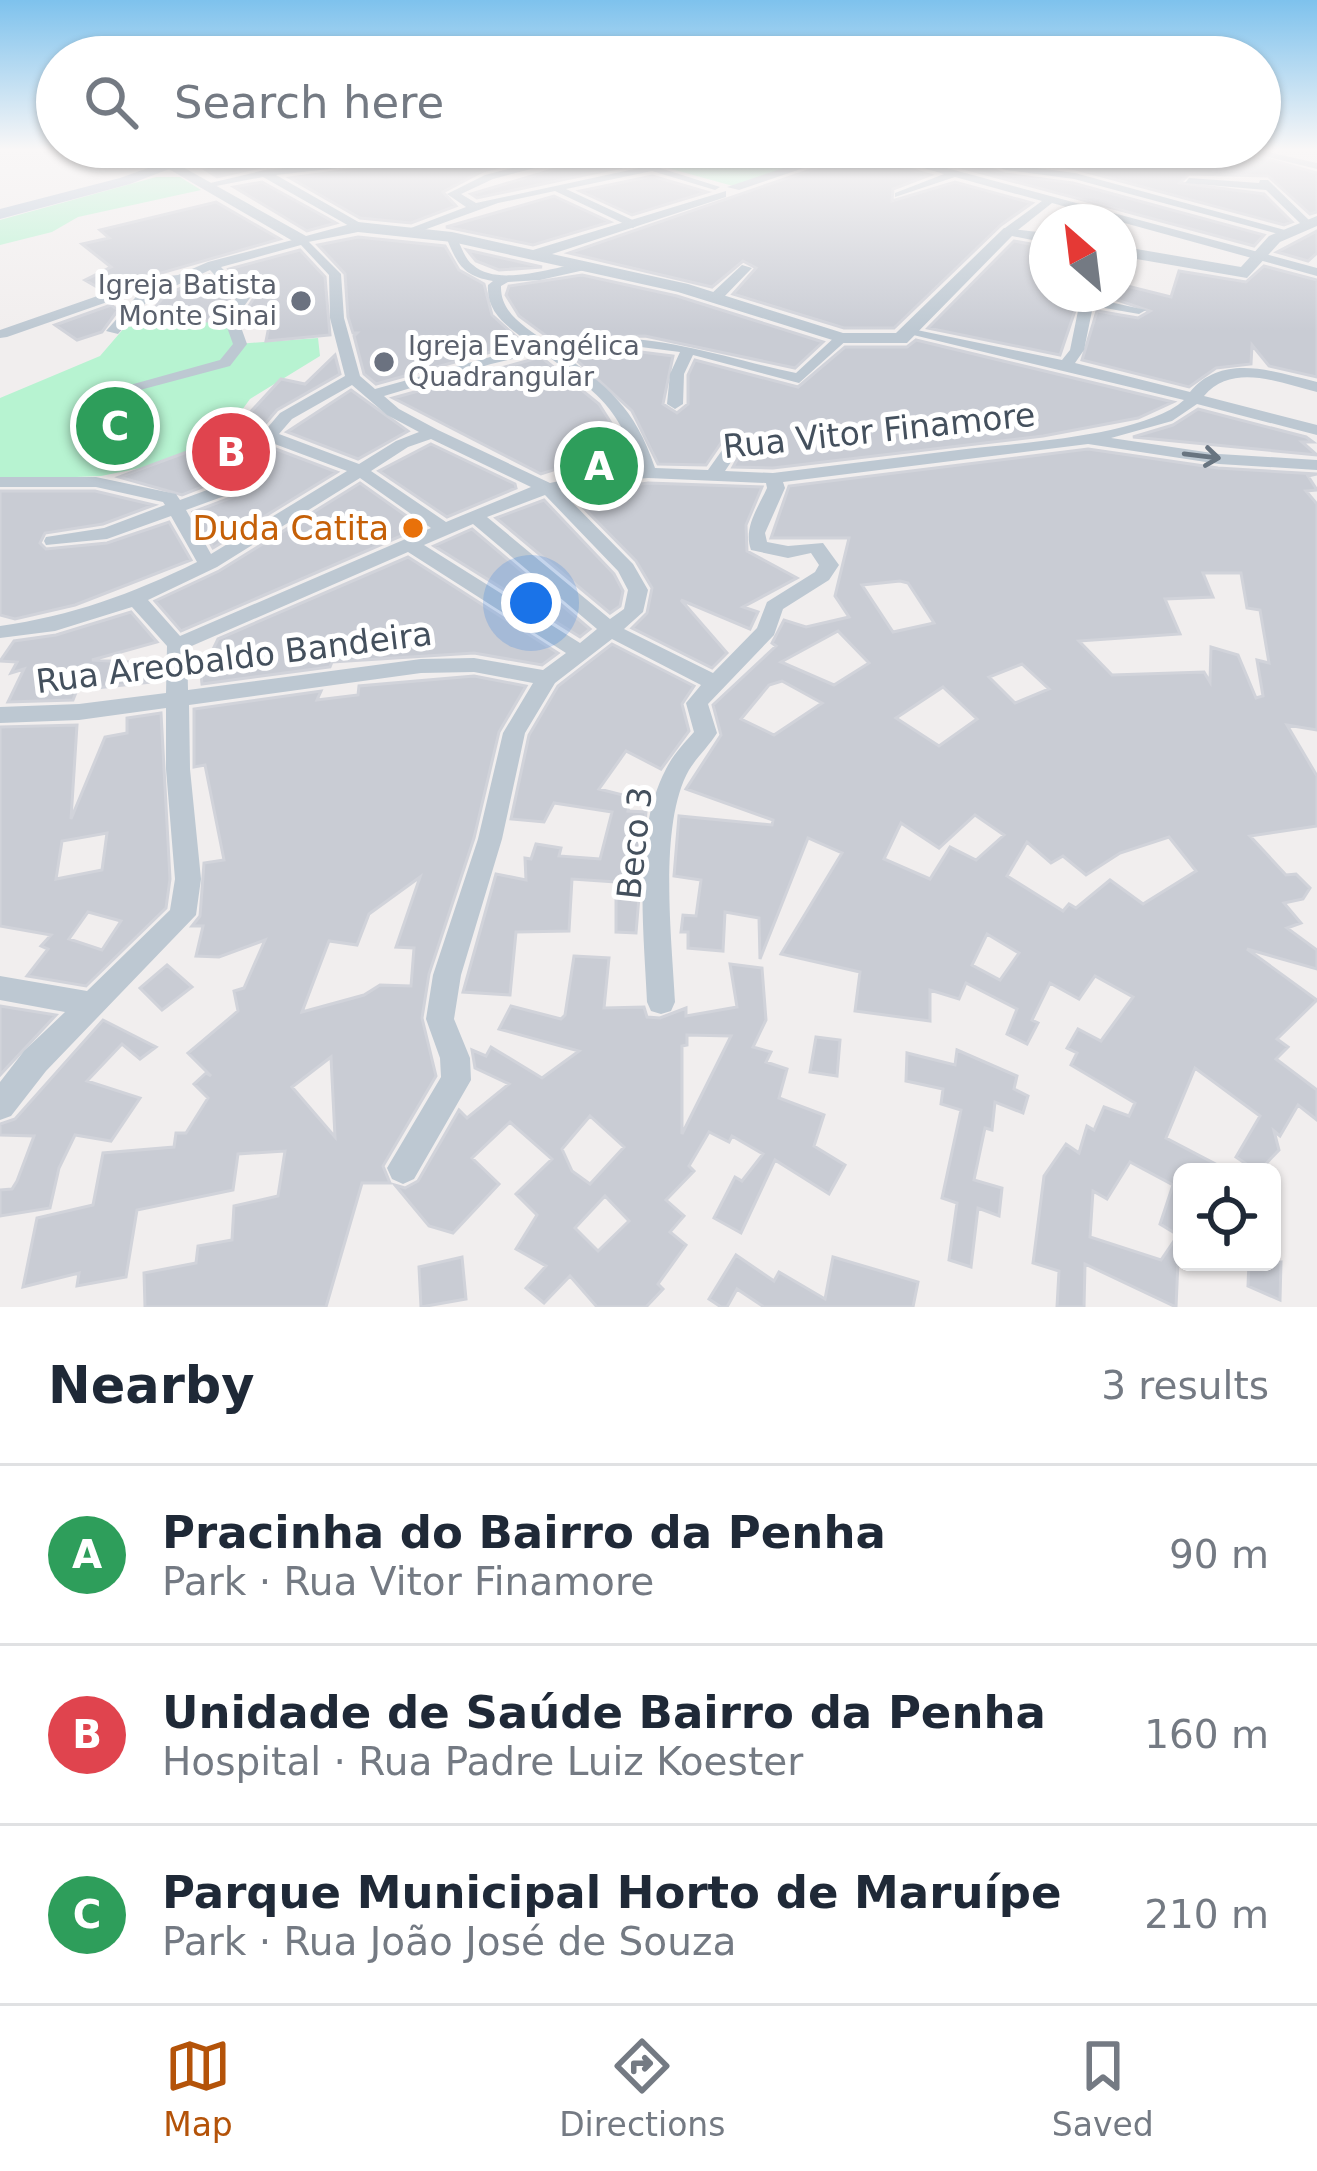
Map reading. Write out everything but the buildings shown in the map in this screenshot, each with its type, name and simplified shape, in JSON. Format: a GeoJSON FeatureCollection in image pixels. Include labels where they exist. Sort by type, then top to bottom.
{"type":"FeatureCollection","features":[{"type":"Feature","properties":{"kind":"street"},"geometry":{"type":"LineString","coordinates":[[253,210],[304,241],[335,274],[337,318],[352,378],[432,434],[550,488],[626,568],[638,590],[638,606],[547,678],[509,745],[490,839],[447,975],[440,1019],[455,1058],[456,1080],[403,1168]]}},
{"type":"Feature","properties":{"kind":"street"},"geometry":{"type":"LineString","coordinates":[[329,210],[358,227]]}},
{"type":"Feature","properties":{"kind":"street"},"geometry":{"type":"LineString","coordinates":[[409,231],[463,210]]}},
{"type":"Feature","properties":{"kind":"street"},"geometry":{"type":"LineString","coordinates":[[603,210],[633,224]]}},
{"type":"Feature","properties":{"kind":"street"},"geometry":{"type":"LineString","coordinates":[[537,254],[669,210]]}},
{"type":"Feature","properties":{"kind":"street"},"geometry":{"type":"LineString","coordinates":[[113,331],[146,294],[177,279],[212,265],[358,227],[452,237],[537,254],[715,298],[842,338],[901,339],[1009,231],[1037,210]]}},
{"type":"Feature","properties":{"kind":"street"},"geometry":{"type":"LineString","coordinates":[[1078,210],[1317,272]]}},
{"type":"Feature","properties":{"kind":"street"},"geometry":{"type":"LineString","coordinates":[[1203,210],[1290,233]]}},
{"type":"Feature","properties":{"kind":"street"},"geometry":{"type":"LineString","coordinates":[[1137,254],[1247,273],[1254,256],[1311,221]]}},
{"type":"Feature","properties":{"kind":"street"},"geometry":{"type":"LineString","coordinates":[[1009,231],[1029,235]]}},
{"type":"Feature","properties":{"kind":"street"},"geometry":{"type":"LineString","coordinates":[[452,237],[466,267],[505,278],[585,266]]}},
{"type":"Feature","properties":{"kind":"street"},"geometry":{"type":"LineString","coordinates":[[91,398],[205,370],[237,352],[240,344],[230,316],[243,298],[212,265]]}},
{"type":"Feature","properties":{"kind":"street"},"geometry":{"type":"LineString","coordinates":[[715,298],[746,268]]}},
{"type":"Feature","properties":{"kind":"street"},"geometry":{"type":"LineString","coordinates":[[505,278],[495,285],[495,303],[512,325],[543,344],[618,406],[635,430],[648,473]]}},
{"type":"Feature","properties":{"kind":"street"},"geometry":{"type":"LineString","coordinates":[[2,334],[154,281],[177,279]]}},
{"type":"Feature","properties":{"kind":"street"},"geometry":{"type":"LineString","coordinates":[[1066,365],[1077,350],[1088,301],[1139,310]]}},
{"type":"Feature","properties":{"kind":"street"},"geometry":{"type":"LineString","coordinates":[[912,333],[1066,365],[1317,430]]}},
{"type":"Feature","properties":{"kind":"street"},"geometry":{"type":"LineString","coordinates":[[376,394],[543,344],[651,343],[799,378],[842,338]]}},
{"type":"Feature","properties":{"kind":"street"},"geometry":{"type":"LineString","coordinates":[[675,404],[677,374],[688,349]]}},
{"type":"Feature","properties":{"kind":"street"},"geometry":{"type":"LineString","coordinates":[[1088,439],[1174,415],[1197,400],[1202,386],[1229,373],[1317,387]]}},
{"type":"Feature","properties":{"kind":"street"},"geometry":{"type":"LineString","coordinates":[[53,542],[107,533],[224,490],[286,416],[352,378]]}},
{"type":"Feature","properties":{"kind":"street"},"geometry":{"type":"LineString","coordinates":[[0,632],[62,624],[139,602],[359,470],[432,434]]}},
{"type":"Feature","properties":{"kind":"street"},"geometry":{"type":"LineString","coordinates":[[269,436],[359,470],[443,528]]}},
{"type":"Feature","properties":{"kind":"street","name":"Rua Vitor Finamore"},"geometry":{"type":"LineString","coordinates":[[183,642],[443,528],[550,488],[648,473],[773,478],[1088,439],[1219,459],[1317,465]]}},
{"type":"Feature","properties":{"kind":"street"},"geometry":{"type":"LineString","coordinates":[[711,478],[730,450]]}},
{"type":"Feature","properties":{"kind":"street"},"geometry":{"type":"LineString","coordinates":[[475,516],[609,629],[714,683],[767,630],[774,606],[822,576],[829,565],[818,550],[758,545],[756,533],[776,488],[773,478]]}},
{"type":"Feature","properties":{"kind":"street"},"geometry":{"type":"LineString","coordinates":[[0,482],[128,485],[170,498],[206,562]]}},
{"type":"Feature","properties":{"kind":"street"},"geometry":{"type":"LineString","coordinates":[[410,544],[578,651]]}},
{"type":"Feature","properties":{"kind":"street"},"geometry":{"type":"LineString","coordinates":[[0,1106],[92,1004],[183,915],[188,879],[178,769],[183,642],[139,602]]}},
{"type":"Feature","properties":{"kind":"street","name":"Rua Areobaldo Bandeira"},"geometry":{"type":"LineString","coordinates":[[0,715],[80,712],[421,666],[474,665],[547,678]]}},
{"type":"Feature","properties":{"kind":"street","name":"Beco 3"},"geometry":{"type":"LineString","coordinates":[[662,1002],[658,896],[667,793],[676,771],[706,733],[697,703],[714,683]]}},
{"type":"Feature","properties":{"kind":"street"},"geometry":{"type":"LineString","coordinates":[[0,988],[92,1004]]}},
{"type":"Feature","properties":{"kind":"green space"},"geometry":{"type":"Polygon","coordinates":[[[36,210],[110,210],[0,245],[0,220],[36,210]]]}},
{"type":"Feature","properties":{"kind":"green space"},"geometry":{"type":"Polygon","coordinates":[[[227,320],[237,344],[318,338],[320,356],[250,399],[210,454],[101,476],[0,480],[0,398],[100,356],[125,327],[227,320]]]}},
{"type":"Feature","properties":{"kind":"place","name":"Igreja Batista Monte Sinai"},"geometry":{"type":"Point","coordinates":[301,301]}},
{"type":"Feature","properties":{"kind":"place","name":"Igreja Evangélica Quadrangular"},"geometry":{"type":"Point","coordinates":[384,362]}},
{"type":"Feature","properties":{"kind":"place","name":"Parque Municipal Horto de Maruípe"},"geometry":{"type":"Point","coordinates":[115,426]}},
{"type":"Feature","properties":{"kind":"place","name":"Unidade de Saúde Bairro da Penha"},"geometry":{"type":"Point","coordinates":[231,452]}},
{"type":"Feature","properties":{"kind":"place","name":"Pracinha do Bairro da Penha"},"geometry":{"type":"Point","coordinates":[599,466]}},
{"type":"Feature","properties":{"kind":"place","name":"Duda Catita"},"geometry":{"type":"Point","coordinates":[413,528]}}]}
